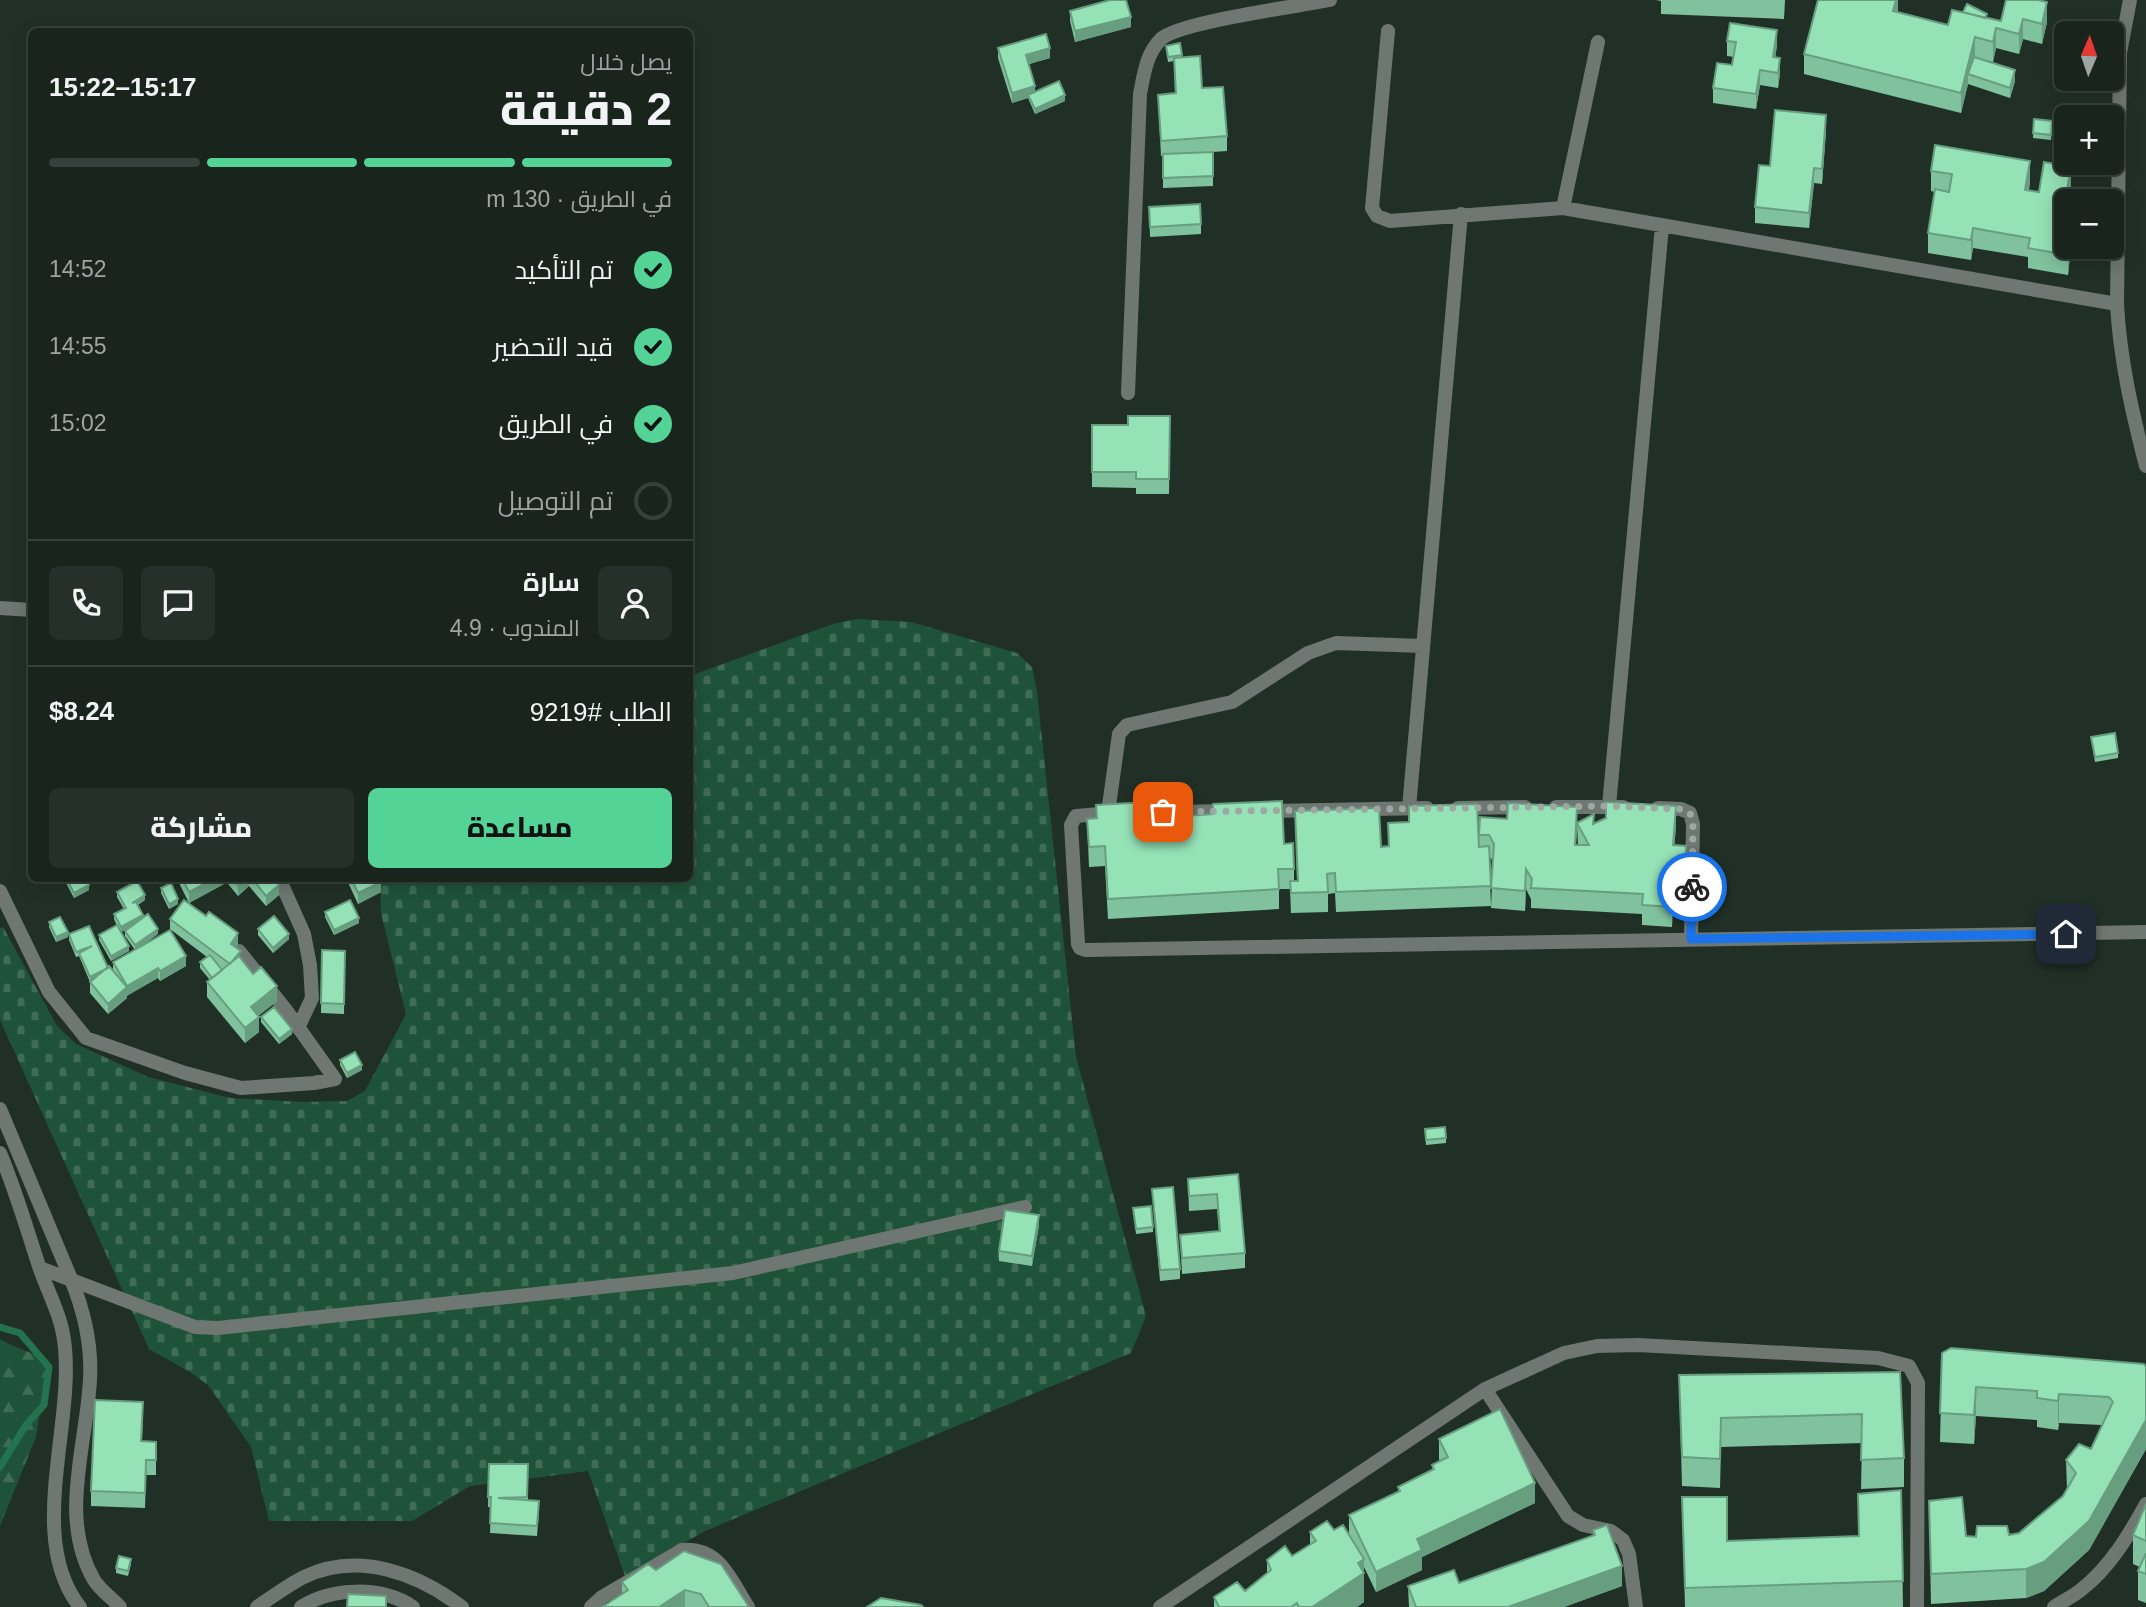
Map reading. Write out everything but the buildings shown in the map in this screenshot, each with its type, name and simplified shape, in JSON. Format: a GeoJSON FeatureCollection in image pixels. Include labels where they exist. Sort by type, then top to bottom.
{"type":"FeatureCollection","features":[{"type":"Feature","properties":{"kind":"street"},"geometry":{"type":"LineString","coordinates":[[1128,393],[1140,94],[1147,57],[1163,37],[1195,25],[1330,0]]}},
{"type":"Feature","properties":{"kind":"street"},"geometry":{"type":"LineString","coordinates":[[2130,0],[2120,53],[2116,304],[2121,356],[2146,466]]}},
{"type":"Feature","properties":{"kind":"street"},"geometry":{"type":"LineString","coordinates":[[1388,31],[1372,208],[1377,216],[1390,221],[1563,208],[2116,304]]}},
{"type":"Feature","properties":{"kind":"street"},"geometry":{"type":"LineString","coordinates":[[1563,208],[1598,42]]}},
{"type":"Feature","properties":{"kind":"street"},"geometry":{"type":"LineString","coordinates":[[1409,808],[1461,214]]}},
{"type":"Feature","properties":{"kind":"street"},"geometry":{"type":"LineString","coordinates":[[1609,806],[1662,226]]}},
{"type":"Feature","properties":{"kind":"street"},"geometry":{"type":"LineString","coordinates":[[0,608],[28,610]]}},
{"type":"Feature","properties":{"kind":"street"},"geometry":{"type":"LineString","coordinates":[[1423,646],[1336,643],[1308,653],[1232,702],[1128,725],[1119,734],[1115,813],[1076,816],[1071,825],[1080,948],[2146,932]]}},
{"type":"Feature","properties":{"kind":"street"},"geometry":{"type":"LineString","coordinates":[[1149,813],[1609,806],[1681,809],[1690,813],[1693,824],[1691,939]]}},
{"type":"Feature","properties":{"kind":"street"},"geometry":{"type":"LineString","coordinates":[[281,882],[304,934],[310,965],[312,998],[298,1028]]}},
{"type":"Feature","properties":{"kind":"street"},"geometry":{"type":"LineString","coordinates":[[0,891],[49,992],[86,1038],[185,1073],[241,1088],[335,1079],[239,951]]}},
{"type":"Feature","properties":{"kind":"street"},"geometry":{"type":"LineString","coordinates":[[0,1109],[81,1303],[87,1328],[90,1380],[76,1507],[79,1546],[95,1581],[120,1607]]}},
{"type":"Feature","properties":{"kind":"street"},"geometry":{"type":"LineString","coordinates":[[0,1153],[17,1193],[64,1337],[68,1374],[53,1519],[58,1557],[72,1596],[80,1607]]}},
{"type":"Feature","properties":{"kind":"street"},"geometry":{"type":"LineString","coordinates":[[40,1268],[195,1327],[218,1328],[733,1273],[1026,1207]]}},
{"type":"Feature","properties":{"kind":"street"},"geometry":{"type":"LineString","coordinates":[[1160,1607],[1485,1389],[1564,1353],[1597,1346],[1637,1345],[1878,1358],[1909,1366],[1918,1383],[1917,1607]]}},
{"type":"Feature","properties":{"kind":"street"},"geometry":{"type":"LineString","coordinates":[[1485,1389],[1568,1516],[1583,1525],[1611,1531],[1623,1540],[1629,1554],[1636,1607]]}},
{"type":"Feature","properties":{"kind":"street"},"geometry":{"type":"LineString","coordinates":[[2054,1607],[2081,1591],[2104,1569],[2133,1528],[2146,1504]]}},
{"type":"Feature","properties":{"kind":"street"},"geometry":{"type":"LineString","coordinates":[[591,1607],[602,1597],[682,1550],[692,1549],[705,1552],[719,1561],[748,1607]]}},
{"type":"Feature","properties":{"kind":"street"},"geometry":{"type":"LineString","coordinates":[[257,1607],[304,1577],[340,1566],[377,1566],[413,1577],[444,1593],[463,1607]]}},
{"type":"Feature","properties":{"kind":"street"},"geometry":{"type":"LineString","coordinates":[[301,1607],[310,1601],[343,1592],[377,1593],[413,1607]]}},
{"type":"Feature","properties":{"kind":"green space"},"geometry":{"type":"Polygon","coordinates":[[[857,619],[911,622],[1017,653],[1032,667],[1037,692],[1076,1057],[1146,1316],[1131,1353],[705,1531],[625,1576],[588,1471],[470,1486],[412,1521],[269,1521],[251,1447],[208,1385],[149,1349],[0,1020],[0,928],[3,927],[57,1026],[76,1044],[148,1077],[230,1098],[302,1102],[347,1101],[365,1091],[406,1014],[381,913],[380,882],[693,882],[693,675],[833,624],[857,619]]]}},
{"type":"Feature","properties":{"kind":"green space"},"geometry":{"type":"Polygon","coordinates":[[[0,1338],[48,1360],[36,1437],[0,1526],[0,1338]]]}},
{"type":"Feature","properties":{"kind":"waterway"},"geometry":{"type":"LineString","coordinates":[[0,1327],[20,1333],[49,1367],[44,1405],[26,1425],[0,1467]]}},
{"type":"Feature","properties":{"kind":"way so far"},"geometry":{"type":"LineString","coordinates":[[1163,812],[1609,806],[1681,809],[1690,813],[1693,824],[1692,887]]}},
{"type":"Feature","properties":{"kind":"route"},"geometry":{"type":"LineString","coordinates":[[1692,887],[1691,939],[2066,934]]}}]}
